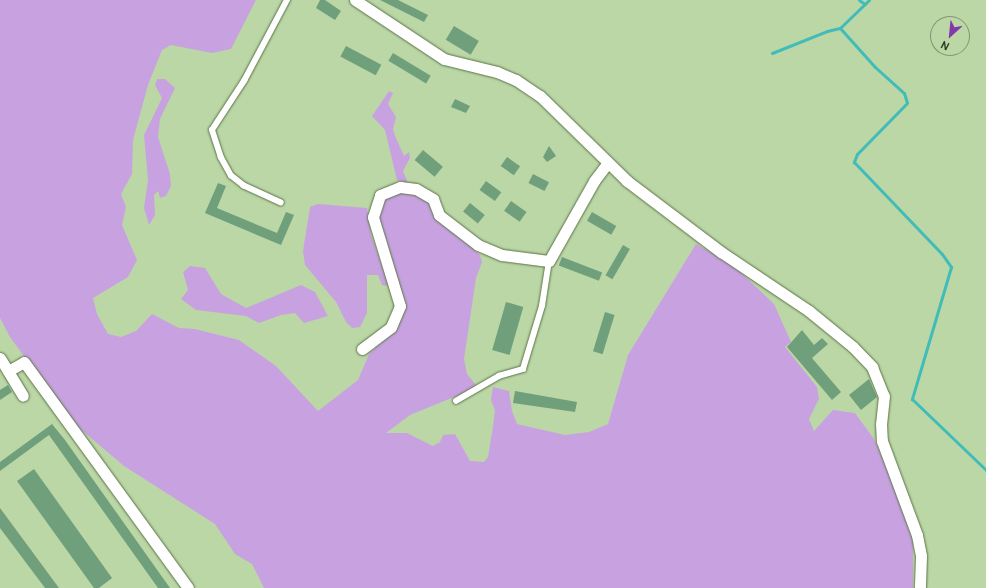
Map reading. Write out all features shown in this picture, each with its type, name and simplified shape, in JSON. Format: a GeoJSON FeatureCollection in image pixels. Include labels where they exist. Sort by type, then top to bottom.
{"type":"FeatureCollection","features":[{"type":"Feature","properties":{"kind":"street"},"geometry":{"type":"LineString","coordinates":[[355,0],[444,59],[516,80],[540,96],[568,121],[608,164],[721,252],[809,311],[853,347],[872,367],[884,396],[881,424],[882,441],[917,535],[921,556],[920,588]]}},
{"type":"Feature","properties":{"kind":"street"},"geometry":{"type":"LineString","coordinates":[[362,348],[391,327],[400,306],[373,217],[377,201],[390,190],[411,188],[428,194],[439,215],[478,245],[502,255],[549,260],[594,181],[608,164]]}},
{"type":"Feature","properties":{"kind":"street"},"geometry":{"type":"LineString","coordinates":[[0,358],[23,396]]}},
{"type":"Feature","properties":{"kind":"street"},"geometry":{"type":"LineString","coordinates":[[8,372],[24,362],[188,588]]}},
{"type":"Feature","properties":{"kind":"lane"},"geometry":{"type":"LineString","coordinates":[[282,203],[244,186],[231,176],[221,158],[212,130],[244,81],[287,0]]}},
{"type":"Feature","properties":{"kind":"lane"},"geometry":{"type":"LineString","coordinates":[[456,401],[498,376],[523,369],[542,306],[549,260]]}},
{"type":"Feature","properties":{"kind":"shaded area"},"geometry":{"type":"Polygon","coordinates":[[[0,0],[256,0],[231,49],[212,53],[171,45],[162,50],[148,85],[133,140],[132,174],[121,194],[126,207],[122,225],[137,260],[128,277],[93,298],[97,314],[108,334],[121,337],[136,331],[152,314],[179,328],[195,329],[239,340],[276,366],[318,411],[358,380],[369,354],[396,329],[399,323],[403,306],[377,218],[383,201],[395,193],[407,191],[422,195],[429,203],[432,213],[480,255],[482,262],[476,278],[464,359],[467,374],[476,385],[466,392],[410,415],[386,433],[407,433],[433,446],[440,442],[443,435],[455,434],[470,461],[484,462],[488,457],[495,410],[491,400],[493,387],[509,391],[512,411],[517,424],[565,435],[589,432],[608,424],[628,355],[696,244],[733,265],[774,304],[791,342],[785,347],[817,387],[819,399],[809,419],[814,431],[833,410],[855,413],[874,439],[909,520],[913,542],[913,588],[264,588],[252,564],[235,554],[215,524],[124,466],[72,422],[10,337],[0,318],[0,0]]]}},
{"type":"Feature","properties":{"kind":"shaded area"},"geometry":{"type":"Polygon","coordinates":[[[157,79],[165,79],[175,88],[160,119],[158,137],[170,174],[171,186],[166,196],[160,198],[158,191],[154,195],[155,215],[149,225],[144,208],[148,180],[144,135],[162,98],[155,85],[157,79]]]}},
{"type":"Feature","properties":{"kind":"shaded area"},"geometry":{"type":"Polygon","coordinates":[[[389,91],[393,93],[388,104],[396,117],[393,129],[395,136],[404,156],[409,152],[410,158],[403,171],[408,183],[397,180],[385,130],[372,116],[389,91]]]}},
{"type":"Feature","properties":{"kind":"shaded area"},"geometry":{"type":"Polygon","coordinates":[[[318,204],[367,208],[371,235],[389,286],[382,285],[378,275],[367,275],[367,313],[360,327],[352,328],[346,322],[336,302],[305,265],[303,251],[310,207],[318,204]]]}},
{"type":"Feature","properties":{"kind":"shaded area"},"geometry":{"type":"Polygon","coordinates":[[[190,266],[205,268],[221,294],[246,308],[301,285],[315,292],[328,316],[304,323],[295,313],[281,315],[259,323],[246,316],[196,310],[181,299],[188,290],[183,272],[190,266]]]}},
{"type":"Feature","properties":{"kind":"building"},"geometry":{"type":"Polygon","coordinates":[[[320,0],[325,0],[341,11],[335,20],[316,8],[320,0]]]}},
{"type":"Feature","properties":{"kind":"building"},"geometry":{"type":"Polygon","coordinates":[[[380,0],[398,0],[428,15],[424,22],[380,0]]]}},
{"type":"Feature","properties":{"kind":"building"},"geometry":{"type":"Polygon","coordinates":[[[454,26],[479,41],[471,55],[446,40],[454,26]]]}},
{"type":"Feature","properties":{"kind":"building"},"geometry":{"type":"Polygon","coordinates":[[[346,46],[381,65],[376,75],[340,57],[346,46]]]}},
{"type":"Feature","properties":{"kind":"building"},"geometry":{"type":"Polygon","coordinates":[[[393,53],[431,76],[426,83],[388,61],[393,53]]]}},
{"type":"Feature","properties":{"kind":"building"},"geometry":{"type":"Polygon","coordinates":[[[455,99],[470,106],[466,113],[451,107],[455,99]]]}},
{"type":"Feature","properties":{"kind":"building"},"geometry":{"type":"Polygon","coordinates":[[[549,146],[556,156],[547,162],[543,157],[549,146]]]}},
{"type":"Feature","properties":{"kind":"building"},"geometry":{"type":"Polygon","coordinates":[[[423,150],[443,167],[435,177],[415,160],[423,150]]]}},
{"type":"Feature","properties":{"kind":"building"},"geometry":{"type":"Polygon","coordinates":[[[507,157],[520,166],[514,175],[501,166],[507,157]]]}},
{"type":"Feature","properties":{"kind":"building"},"geometry":{"type":"Polygon","coordinates":[[[533,174],[549,182],[544,191],[528,183],[533,174]]]}},
{"type":"Feature","properties":{"kind":"building"},"geometry":{"type":"Polygon","coordinates":[[[486,181],[501,192],[495,201],[480,190],[486,181]]]}},
{"type":"Feature","properties":{"kind":"building"},"geometry":{"type":"Polygon","coordinates":[[[218,183],[226,186],[217,208],[277,233],[286,212],[294,215],[281,245],[205,213],[218,183]]]}},
{"type":"Feature","properties":{"kind":"building"},"geometry":{"type":"Polygon","coordinates":[[[511,201],[527,212],[520,222],[504,211],[511,201]]]}},
{"type":"Feature","properties":{"kind":"building"},"geometry":{"type":"Polygon","coordinates":[[[470,203],[485,215],[478,224],[463,212],[470,203]]]}},
{"type":"Feature","properties":{"kind":"building"},"geometry":{"type":"Polygon","coordinates":[[[592,212],[616,226],[611,235],[587,221],[592,212]]]}},
{"type":"Feature","properties":{"kind":"building"},"geometry":{"type":"Polygon","coordinates":[[[623,245],[630,249],[612,279],[606,275],[623,245]]]}},
{"type":"Feature","properties":{"kind":"building"},"geometry":{"type":"Polygon","coordinates":[[[562,257],[602,272],[599,281],[559,265],[562,257]]]}},
{"type":"Feature","properties":{"kind":"building"},"geometry":{"type":"Polygon","coordinates":[[[506,302],[523,307],[510,355],[492,350],[506,302]]]}},
{"type":"Feature","properties":{"kind":"building"},"geometry":{"type":"Polygon","coordinates":[[[605,312],[615,315],[603,354],[593,351],[605,312]]]}},
{"type":"Feature","properties":{"kind":"building"},"geometry":{"type":"Polygon","coordinates":[[[802,330],[814,345],[822,338],[828,344],[812,358],[841,392],[832,400],[787,347],[802,330]]]}},
{"type":"Feature","properties":{"kind":"building"},"geometry":{"type":"Polygon","coordinates":[[[869,379],[877,397],[861,410],[849,395],[869,379]]]}},
{"type":"Feature","properties":{"kind":"building"},"geometry":{"type":"Polygon","coordinates":[[[8,385],[12,392],[0,400],[0,390],[8,385]]]}},
{"type":"Feature","properties":{"kind":"building"},"geometry":{"type":"Polygon","coordinates":[[[515,391],[577,402],[575,412],[513,403],[515,391]]]}},
{"type":"Feature","properties":{"kind":"building"},"geometry":{"type":"Polygon","coordinates":[[[52,424],[65,440],[170,588],[158,588],[49,435],[0,471],[0,462],[52,424]]]}},
{"type":"Feature","properties":{"kind":"building"},"geometry":{"type":"Polygon","coordinates":[[[34,469],[112,578],[99,588],[94,588],[17,481],[34,469]]]}},
{"type":"Feature","properties":{"kind":"building"},"geometry":{"type":"Polygon","coordinates":[[[0,508],[59,588],[45,588],[0,528],[0,508]]]}},
{"type":"Feature","properties":{"kind":"waterway"},"geometry":{"type":"LineString","coordinates":[[859,0],[865,4]]}},
{"type":"Feature","properties":{"kind":"waterway"},"geometry":{"type":"LineString","coordinates":[[869,0],[840,28],[875,67],[904,93],[907,103],[857,154],[854,162],[942,254],[951,267],[912,399],[986,470]]}},
{"type":"Feature","properties":{"kind":"waterway"},"geometry":{"type":"LineString","coordinates":[[772,53],[827,31],[840,28]]}}]}
